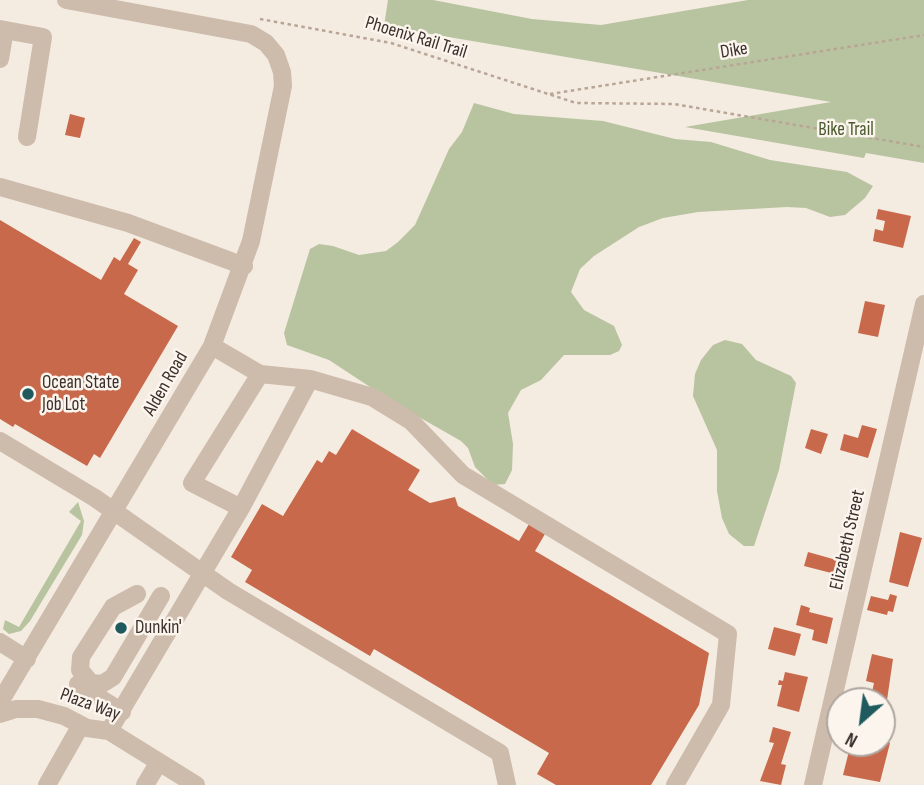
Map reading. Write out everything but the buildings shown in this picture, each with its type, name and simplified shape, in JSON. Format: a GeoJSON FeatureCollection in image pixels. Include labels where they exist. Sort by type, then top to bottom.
{"type":"FeatureCollection","features":[{"type":"Feature","properties":{"kind":"street","name":"Alden Road"},"geometry":{"type":"LineString","coordinates":[[0,702],[212,346],[244,266],[261,203],[283,86],[282,72],[276,55],[266,43],[242,31],[66,0]]}},
{"type":"Feature","properties":{"kind":"street"},"geometry":{"type":"LineString","coordinates":[[0,59],[3,29],[43,37],[27,137]]}},
{"type":"Feature","properties":{"kind":"street"},"geometry":{"type":"LineString","coordinates":[[0,187],[128,223],[244,266]]}},
{"type":"Feature","properties":{"kind":"street","name":"Elizabeth Street"},"geometry":{"type":"LineString","coordinates":[[813,785],[924,304]]}},
{"type":"Feature","properties":{"kind":"street"},"geometry":{"type":"LineString","coordinates":[[212,346],[260,374],[310,379],[372,397],[411,421],[463,475],[728,634],[721,705],[675,785]]}},
{"type":"Feature","properties":{"kind":"street"},"geometry":{"type":"LineString","coordinates":[[241,508],[192,483],[260,374]]}},
{"type":"Feature","properties":{"kind":"street"},"geometry":{"type":"LineString","coordinates":[[109,731],[241,508],[310,379]]}},
{"type":"Feature","properties":{"kind":"street"},"geometry":{"type":"LineString","coordinates":[[0,441],[114,512],[237,596],[500,753],[507,785]]}},
{"type":"Feature","properties":{"kind":"street"},"geometry":{"type":"LineString","coordinates":[[122,712],[77,684],[70,665],[74,653],[104,604],[113,596],[149,590],[181,609]]}},
{"type":"Feature","properties":{"kind":"street"},"geometry":{"type":"LineString","coordinates":[[131,593],[113,607],[81,657],[80,670],[90,683],[102,684],[113,677],[161,596]]}},
{"type":"Feature","properties":{"kind":"street"},"geometry":{"type":"LineString","coordinates":[[0,642],[27,659]]}},
{"type":"Feature","properties":{"kind":"street","name":"Plaza Way"},"geometry":{"type":"LineString","coordinates":[[0,714],[16,709],[38,709],[81,725],[109,731],[192,784]]}},
{"type":"Feature","properties":{"kind":"street"},"geometry":{"type":"LineString","coordinates":[[47,785],[81,725]]}},
{"type":"Feature","properties":{"kind":"street"},"geometry":{"type":"LineString","coordinates":[[145,785],[159,762]]}},
{"type":"Feature","properties":{"kind":"path","name":"Phoenix Rail Trail"},"geometry":{"type":"LineString","coordinates":[[253,18],[391,43],[576,103],[674,104],[924,147]]}},
{"type":"Feature","properties":{"kind":"path","name":"Dike"},"geometry":{"type":"LineString","coordinates":[[548,94],[924,35]]}},
{"type":"Feature","properties":{"kind":"green space","name":"Bike Trail"},"geometry":{"type":"Polygon","coordinates":[[[388,0],[433,0],[532,19],[601,25],[748,0],[924,0],[924,163],[866,153],[864,158],[685,127],[831,102],[384,26],[388,0]]]}},
{"type":"Feature","properties":{"kind":"green space"},"geometry":{"type":"Polygon","coordinates":[[[474,103],[514,114],[603,121],[675,139],[711,142],[770,160],[847,172],[873,186],[865,198],[845,215],[830,217],[806,208],[787,207],[698,212],[663,218],[639,227],[594,256],[580,269],[571,292],[584,310],[614,326],[622,345],[619,351],[610,355],[564,355],[541,380],[521,390],[508,413],[513,444],[512,470],[505,484],[493,485],[475,467],[468,448],[461,441],[396,404],[329,360],[287,345],[284,333],[310,249],[319,244],[359,255],[386,251],[398,242],[415,225],[449,149],[462,132],[474,103]]]}},
{"type":"Feature","properties":{"kind":"green space"},"geometry":{"type":"Polygon","coordinates":[[[725,340],[742,344],[756,360],[791,376],[796,383],[779,470],[754,546],[744,546],[729,534],[722,518],[717,491],[717,450],[693,396],[695,374],[701,360],[713,345],[725,340]]]}},
{"type":"Feature","properties":{"kind":"green space"},"geometry":{"type":"Polygon","coordinates":[[[78,502],[84,521],[82,535],[30,621],[21,631],[9,634],[3,629],[5,620],[19,627],[81,521],[69,512],[78,502]]]}},
{"type":"Feature","properties":{"kind":"place","name":"Ocean State Job Lot"},"geometry":{"type":"Point","coordinates":[28,394]}},
{"type":"Feature","properties":{"kind":"place","name":"Dunkin'"},"geometry":{"type":"Point","coordinates":[121,628]}}]}
